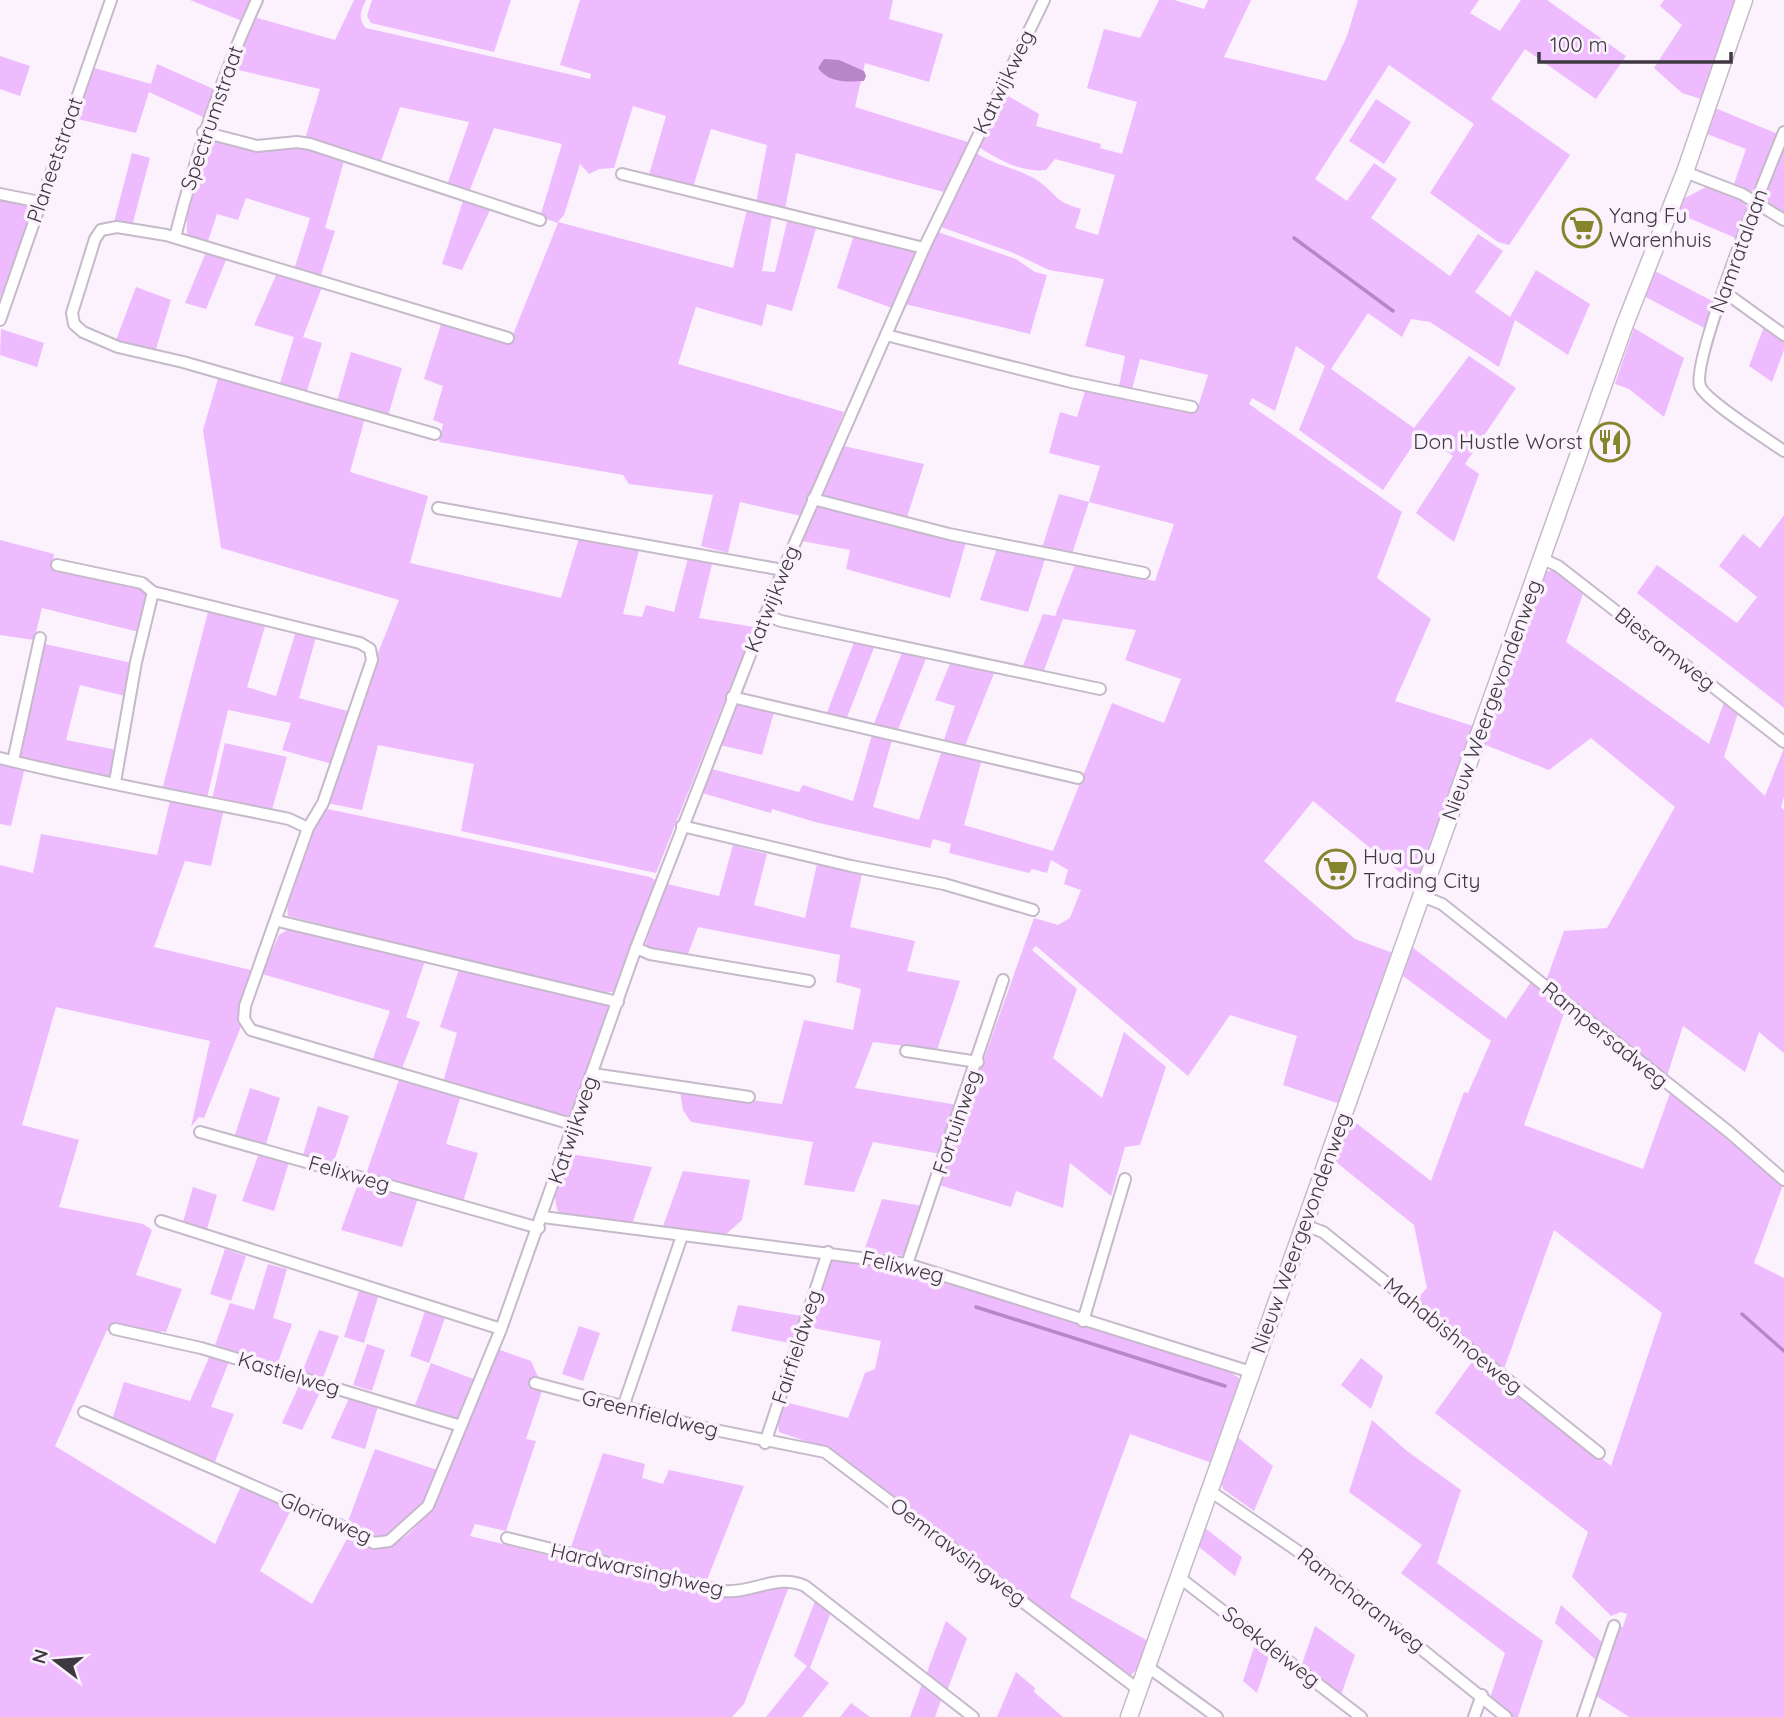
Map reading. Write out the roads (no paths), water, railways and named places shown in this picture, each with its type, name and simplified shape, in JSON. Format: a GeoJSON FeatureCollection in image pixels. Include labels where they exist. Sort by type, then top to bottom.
{"type":"FeatureCollection","features":[{"type":"Feature","properties":{"kind":"street","name":"Planeetstraat"},"geometry":{"type":"LineString","coordinates":[[1,314],[111,0]]}},
{"type":"Feature","properties":{"kind":"street","name":"Spectrumstraat"},"geometry":{"type":"LineString","coordinates":[[175,237],[203,132],[231,56],[257,0]]}},
{"type":"Feature","properties":{"kind":"street","name":"Katwijkweg"},"geometry":{"type":"LineString","coordinates":[[541,1222],[636,948],[783,570],[924,248],[1044,0]]}},
{"type":"Feature","properties":{"kind":"street","name":"Nieuw Weergevondenweg"},"geometry":{"type":"LineString","coordinates":[[1129,1717],[1625,324],[1685,172],[1744,0]]}},
{"type":"Feature","properties":{"kind":"street"},"geometry":{"type":"LineString","coordinates":[[203,132],[257,146],[297,142],[310,144],[540,220]]}},
{"type":"Feature","properties":{"kind":"street","name":"Namratalaan"},"geometry":{"type":"LineString","coordinates":[[1784,132],[1723,291],[1698,372],[1706,396],[1784,451]]}},
{"type":"Feature","properties":{"kind":"street"},"geometry":{"type":"LineString","coordinates":[[1685,172],[1756,202],[1784,220]]}},
{"type":"Feature","properties":{"kind":"street"},"geometry":{"type":"LineString","coordinates":[[622,174],[924,248]]}},
{"type":"Feature","properties":{"kind":"street"},"geometry":{"type":"LineString","coordinates":[[0,194],[40,202]]}},
{"type":"Feature","properties":{"kind":"street"},"geometry":{"type":"LineString","coordinates":[[435,434],[183,362],[118,347],[83,332],[74,324],[75,300],[95,239],[101,230],[117,227],[175,237],[508,338]]}},
{"type":"Feature","properties":{"kind":"street"},"geometry":{"type":"LineString","coordinates":[[1723,291],[1784,335]]}},
{"type":"Feature","properties":{"kind":"street"},"geometry":{"type":"LineString","coordinates":[[886,335],[1098,389],[1125,395],[1136,393],[1192,407]]}},
{"type":"Feature","properties":{"kind":"street"},"geometry":{"type":"LineString","coordinates":[[813,499],[949,534],[1144,573]]}},
{"type":"Feature","properties":{"kind":"street"},"geometry":{"type":"LineString","coordinates":[[438,508],[783,570]]}},
{"type":"Feature","properties":{"kind":"street","name":"Biesramweg"},"geometry":{"type":"LineString","coordinates":[[1543,559],[1558,566],[1784,742]]}},
{"type":"Feature","properties":{"kind":"street"},"geometry":{"type":"LineString","coordinates":[[57,565],[142,583],[153,592],[360,643],[370,649],[372,660],[323,803],[308,828],[278,920],[245,1006],[244,1019],[251,1030],[575,1125]]}},
{"type":"Feature","properties":{"kind":"street"},"geometry":{"type":"LineString","coordinates":[[115,782],[136,662],[153,592]]}},
{"type":"Feature","properties":{"kind":"street"},"geometry":{"type":"LineString","coordinates":[[765,615],[781,621],[1100,689]]}},
{"type":"Feature","properties":{"kind":"street"},"geometry":{"type":"LineString","coordinates":[[13,761],[40,638]]}},
{"type":"Feature","properties":{"kind":"street"},"geometry":{"type":"LineString","coordinates":[[732,697],[1078,778]]}},
{"type":"Feature","properties":{"kind":"street"},"geometry":{"type":"LineString","coordinates":[[0,758],[80,778],[115,782],[289,819],[308,828]]}},
{"type":"Feature","properties":{"kind":"street"},"geometry":{"type":"LineString","coordinates":[[682,826],[813,858],[943,884],[1033,910]]}},
{"type":"Feature","properties":{"kind":"street","name":"Rampersadweg"},"geometry":{"type":"LineString","coordinates":[[1422,896],[1442,904],[1550,988],[1784,1180]]}},
{"type":"Feature","properties":{"kind":"street"},"geometry":{"type":"LineString","coordinates":[[278,920],[618,1002]]}},
{"type":"Feature","properties":{"kind":"street"},"geometry":{"type":"LineString","coordinates":[[636,948],[650,954],[809,981]]}},
{"type":"Feature","properties":{"kind":"street","name":"Fortuinweg"},"geometry":{"type":"LineString","coordinates":[[907,1264],[978,1062],[1003,980]]}},
{"type":"Feature","properties":{"kind":"street"},"geometry":{"type":"LineString","coordinates":[[906,1051],[978,1062]]}},
{"type":"Feature","properties":{"kind":"street"},"geometry":{"type":"LineString","coordinates":[[593,1074],[749,1097]]}},
{"type":"Feature","properties":{"kind":"street","name":"Felixweg"},"geometry":{"type":"LineString","coordinates":[[200,1132],[541,1222],[828,1252],[907,1264],[1083,1321],[1251,1371]]}},
{"type":"Feature","properties":{"kind":"street"},"geometry":{"type":"LineString","coordinates":[[1083,1321],[1125,1179]]}},
{"type":"Feature","properties":{"kind":"street"},"geometry":{"type":"LineString","coordinates":[[161,1221],[501,1329]]}},
{"type":"Feature","properties":{"kind":"street","name":"Gloriaweg"},"geometry":{"type":"LineString","coordinates":[[84,1412],[322,1516],[374,1543],[389,1541],[428,1506],[501,1329],[541,1222]]}},
{"type":"Feature","properties":{"kind":"street","name":"Mahabishnoeweg"},"geometry":{"type":"LineString","coordinates":[[1304,1225],[1323,1232],[1599,1453]]}},
{"type":"Feature","properties":{"kind":"street"},"geometry":{"type":"LineString","coordinates":[[622,1407],[682,1236]]}},
{"type":"Feature","properties":{"kind":"street","name":"Fairfieldweg"},"geometry":{"type":"LineString","coordinates":[[765,1443],[828,1252]]}},
{"type":"Feature","properties":{"kind":"street","name":"Kastielweg"},"geometry":{"type":"LineString","coordinates":[[115,1329],[201,1348],[461,1426]]}},
{"type":"Feature","properties":{"kind":"street","name":"Greenfieldweg"},"geometry":{"type":"LineString","coordinates":[[535,1383],[765,1443]]}},
{"type":"Feature","properties":{"kind":"street","name":"Oemrawsingweg"},"geometry":{"type":"LineString","coordinates":[[765,1443],[825,1452],[1139,1690]]}},
{"type":"Feature","properties":{"kind":"street","name":"Ramcharanweg"},"geometry":{"type":"LineString","coordinates":[[1210,1491],[1308,1558],[1482,1695],[1506,1717]]}},
{"type":"Feature","properties":{"kind":"street","name":"Hardwarsinghweg"},"geometry":{"type":"LineString","coordinates":[[507,1538],[723,1591],[734,1592],[783,1580],[794,1581],[806,1586],[973,1717]]}},
{"type":"Feature","properties":{"kind":"street","name":"Soekdeiweg"},"geometry":{"type":"LineString","coordinates":[[1180,1578],[1361,1717]]}},
{"type":"Feature","properties":{"kind":"street"},"geometry":{"type":"LineString","coordinates":[[1583,1717],[1614,1626]]}},
{"type":"Feature","properties":{"kind":"street"},"geometry":{"type":"LineString","coordinates":[[1148,1667],[1217,1717]]}},
{"type":"Feature","properties":{"kind":"street"},"geometry":{"type":"LineString","coordinates":[[1474,1717],[1482,1695]]}},
{"type":"Feature","properties":{"kind":"waterway"},"geometry":{"type":"LineString","coordinates":[[1294,238],[1393,311]]}},
{"type":"Feature","properties":{"kind":"waterway"},"geometry":{"type":"LineString","coordinates":[[976,1307],[1225,1386]]}},
{"type":"Feature","properties":{"kind":"waterway"},"geometry":{"type":"LineString","coordinates":[[1742,1314],[1784,1351]]}},
{"type":"Feature","properties":{"kind":"place","name":"Yang Fu Warenhuis"},"geometry":{"type":"Point","coordinates":[1582,228]}},
{"type":"Feature","properties":{"kind":"place","name":"Don Hustle Worst"},"geometry":{"type":"Point","coordinates":[1610,442]}},
{"type":"Feature","properties":{"kind":"place","name":"Hua Du Trading City"},"geometry":{"type":"Point","coordinates":[1336,869]}}]}
